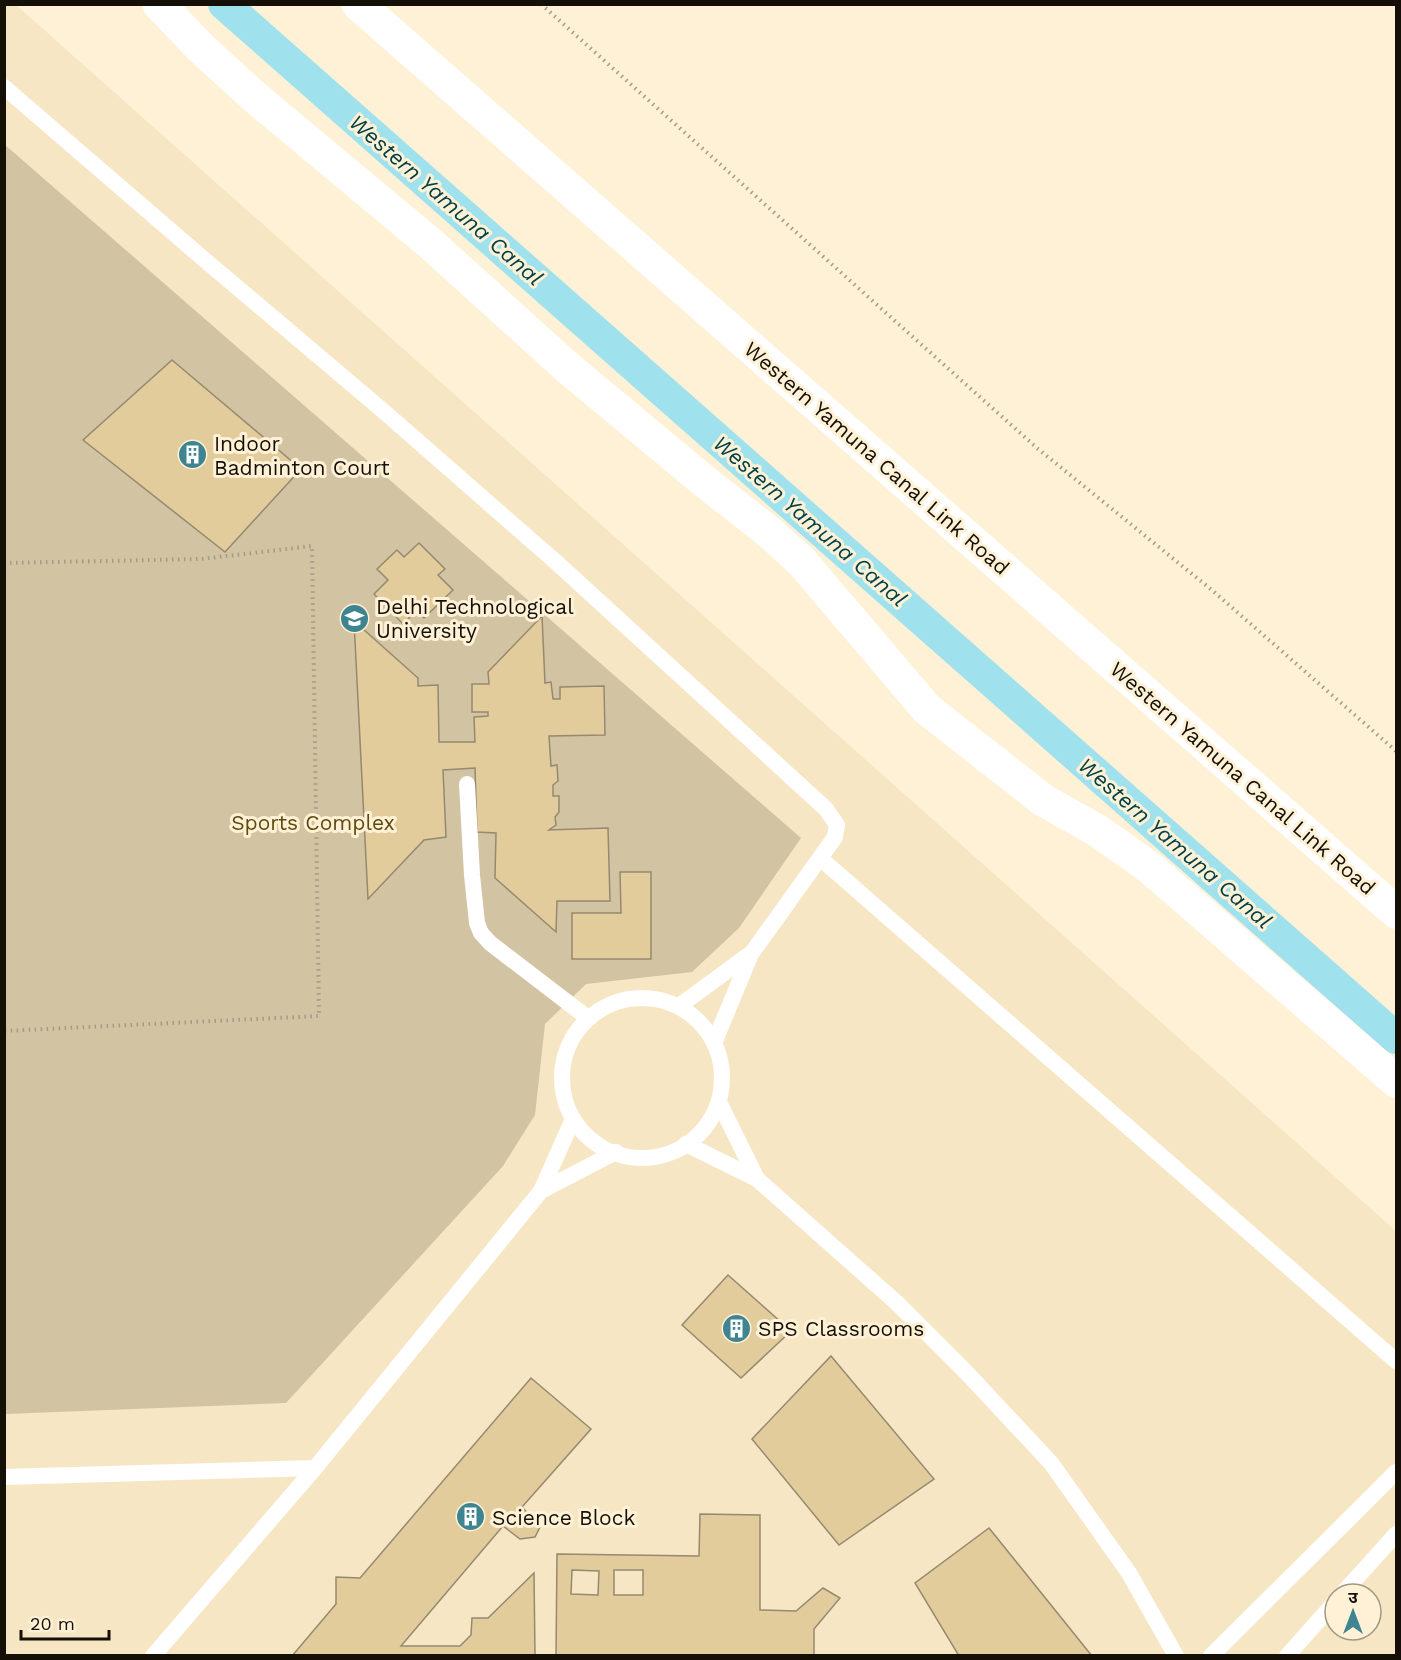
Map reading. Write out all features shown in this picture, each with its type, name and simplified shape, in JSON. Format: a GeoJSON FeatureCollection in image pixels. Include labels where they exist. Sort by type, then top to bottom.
{"type":"FeatureCollection","features":[{"type":"Feature","properties":{"kind":"street"},"geometry":{"type":"LineString","coordinates":[[159,4],[241,85],[432,245],[568,368],[786,547],[802,562],[927,709],[1043,800],[1098,831],[1149,867],[1396,1081]]}},
{"type":"Feature","properties":{"kind":"street","name":"Western Yamuna Canal Link Road"},"geometry":{"type":"LineString","coordinates":[[358,4],[1396,912]]}},
{"type":"Feature","properties":{"kind":"lane"},"geometry":{"type":"LineString","coordinates":[[4,87],[381,409],[556,562],[826,809],[837,825],[835,837],[751,954],[714,1043]]}},
{"type":"Feature","properties":{"kind":"lane"},"geometry":{"type":"LineString","coordinates":[[467,784],[472,875],[477,923],[481,933],[490,944],[588,1018]]}},
{"type":"Feature","properties":{"kind":"lane"},"geometry":{"type":"LineString","coordinates":[[820,858],[1396,1361]]}},
{"type":"Feature","properties":{"kind":"lane"},"geometry":{"type":"LineString","coordinates":[[678,1006],[751,954]]}},
{"type":"Feature","properties":{"kind":"lane"},"geometry":{"type":"LineString","coordinates":[[645,998],[666,1001],[678,1006],[703,1025],[714,1043],[721,1064],[722,1086],[719,1102],[706,1126],[691,1142],[671,1152],[650,1157],[628,1156],[608,1150],[589,1138],[573,1119],[566,1102],[562,1080],[564,1058],[572,1038],[588,1018],[603,1008],[623,1000],[645,998]]}},
{"type":"Feature","properties":{"kind":"lane"},"geometry":{"type":"LineString","coordinates":[[719,1102],[757,1179]]}},
{"type":"Feature","properties":{"kind":"lane"},"geometry":{"type":"LineString","coordinates":[[153,1656],[315,1468],[541,1191],[573,1119]]}},
{"type":"Feature","properties":{"kind":"lane"},"geometry":{"type":"LineString","coordinates":[[686,1144],[757,1179],[897,1303],[965,1371],[1051,1463],[1129,1573],[1176,1656]]}},
{"type":"Feature","properties":{"kind":"lane"},"geometry":{"type":"LineString","coordinates":[[541,1191],[616,1152]]}},
{"type":"Feature","properties":{"kind":"lane"},"geometry":{"type":"LineString","coordinates":[[4,1478],[315,1468]]}},
{"type":"Feature","properties":{"kind":"lane"},"geometry":{"type":"LineString","coordinates":[[1211,1656],[1396,1472]]}},
{"type":"Feature","properties":{"kind":"lane"},"geometry":{"type":"LineString","coordinates":[[1353,1582],[1396,1534]]}},
{"type":"Feature","properties":{"kind":"lane"},"geometry":{"type":"LineString","coordinates":[[1287,1656],[1323,1616]]}},
{"type":"Feature","properties":{"kind":"path"},"geometry":{"type":"LineString","coordinates":[[541,4],[1037,448],[1213,591],[1396,751]]}},
{"type":"Feature","properties":{"kind":"path"},"geometry":{"type":"LineString","coordinates":[[4,562],[201,559],[312,546],[319,1016],[4,1031]]}},
{"type":"Feature","properties":{"kind":"shaded area","name":"Delhi Technological University"},"geometry":{"type":"Polygon","coordinates":[[[15,4],[1396,1231],[1396,1655],[5,1656],[4,5],[15,4]]]}},
{"type":"Feature","properties":{"kind":"green space","name":"Sports Complex"},"geometry":{"type":"Polygon","coordinates":[[[4,144],[801,838],[739,928],[692,972],[586,984],[545,1024],[535,1115],[503,1166],[286,1403],[5,1414],[4,144]]]}},
{"type":"Feature","properties":{"kind":"building","name":"Indoor Badminton Court"},"geometry":{"type":"Polygon","coordinates":[[[172,360],[301,469],[225,552],[83,440],[172,360]]]}},
{"type":"Feature","properties":{"kind":"building"},"geometry":{"type":"Polygon","coordinates":[[[419,543],[445,569],[438,575],[453,590],[424,618],[417,610],[403,624],[374,594],[388,580],[377,569],[397,550],[404,557],[419,543]]]}},
{"type":"Feature","properties":{"kind":"building"},"geometry":{"type":"Polygon","coordinates":[[[542,616],[545,683],[551,682],[553,699],[560,699],[560,687],[604,686],[605,735],[549,736],[551,766],[557,765],[558,781],[553,785],[553,796],[559,796],[559,812],[555,817],[556,825],[549,830],[608,828],[610,901],[557,901],[556,932],[495,878],[496,833],[477,832],[475,768],[443,770],[446,837],[424,840],[368,899],[354,621],[418,678],[418,686],[438,685],[439,742],[475,742],[474,717],[488,716],[488,712],[472,712],[472,684],[489,684],[488,672],[542,616]]]}},
{"type":"Feature","properties":{"kind":"building"},"geometry":{"type":"Polygon","coordinates":[[[620,872],[651,872],[651,959],[572,959],[572,913],[621,913],[620,872]]]}},
{"type":"Feature","properties":{"kind":"building","name":"SPS Classrooms"},"geometry":{"type":"Polygon","coordinates":[[[728,1275],[791,1331],[741,1378],[682,1325],[728,1275]]]}},
{"type":"Feature","properties":{"kind":"building"},"geometry":{"type":"Polygon","coordinates":[[[831,1356],[934,1479],[839,1545],[752,1439],[831,1356]]]}},
{"type":"Feature","properties":{"kind":"building","name":"Science Block"},"geometry":{"type":"Polygon","coordinates":[[[531,1378],[591,1429],[522,1507],[540,1527],[535,1537],[520,1539],[503,1526],[401,1646],[460,1646],[471,1635],[472,1618],[488,1618],[534,1573],[535,1656],[292,1656],[336,1604],[336,1577],[360,1578],[531,1378]]]}},
{"type":"Feature","properties":{"kind":"building"},"geometry":{"type":"Polygon","coordinates":[[[700,1514],[760,1515],[760,1610],[796,1611],[823,1588],[840,1598],[814,1629],[814,1656],[556,1656],[557,1554],[699,1556],[700,1514]],[[572,1570],[571,1594],[598,1595],[599,1571],[572,1570]],[[614,1570],[614,1595],[643,1595],[643,1570],[614,1570]]]}},
{"type":"Feature","properties":{"kind":"building"},"geometry":{"type":"Polygon","coordinates":[[[989,1528],[1092,1656],[959,1656],[915,1583],[989,1528]]]}},
{"type":"Feature","properties":{"kind":"waterway","name":"Western Yamuna Canal"},"geometry":{"type":"LineString","coordinates":[[224,4],[1396,1038]]}},
{"type":"Feature","properties":{"kind":"place","name":"Indoor Badminton Court"},"geometry":{"type":"Point","coordinates":[193,455]}},
{"type":"Feature","properties":{"kind":"place","name":"Delhi Technological University"},"geometry":{"type":"Point","coordinates":[355,618]}},
{"type":"Feature","properties":{"kind":"place","name":"SPS Classrooms"},"geometry":{"type":"Point","coordinates":[737,1328]}},
{"type":"Feature","properties":{"kind":"place","name":"Science Block"},"geometry":{"type":"Point","coordinates":[471,1517]}}]}
